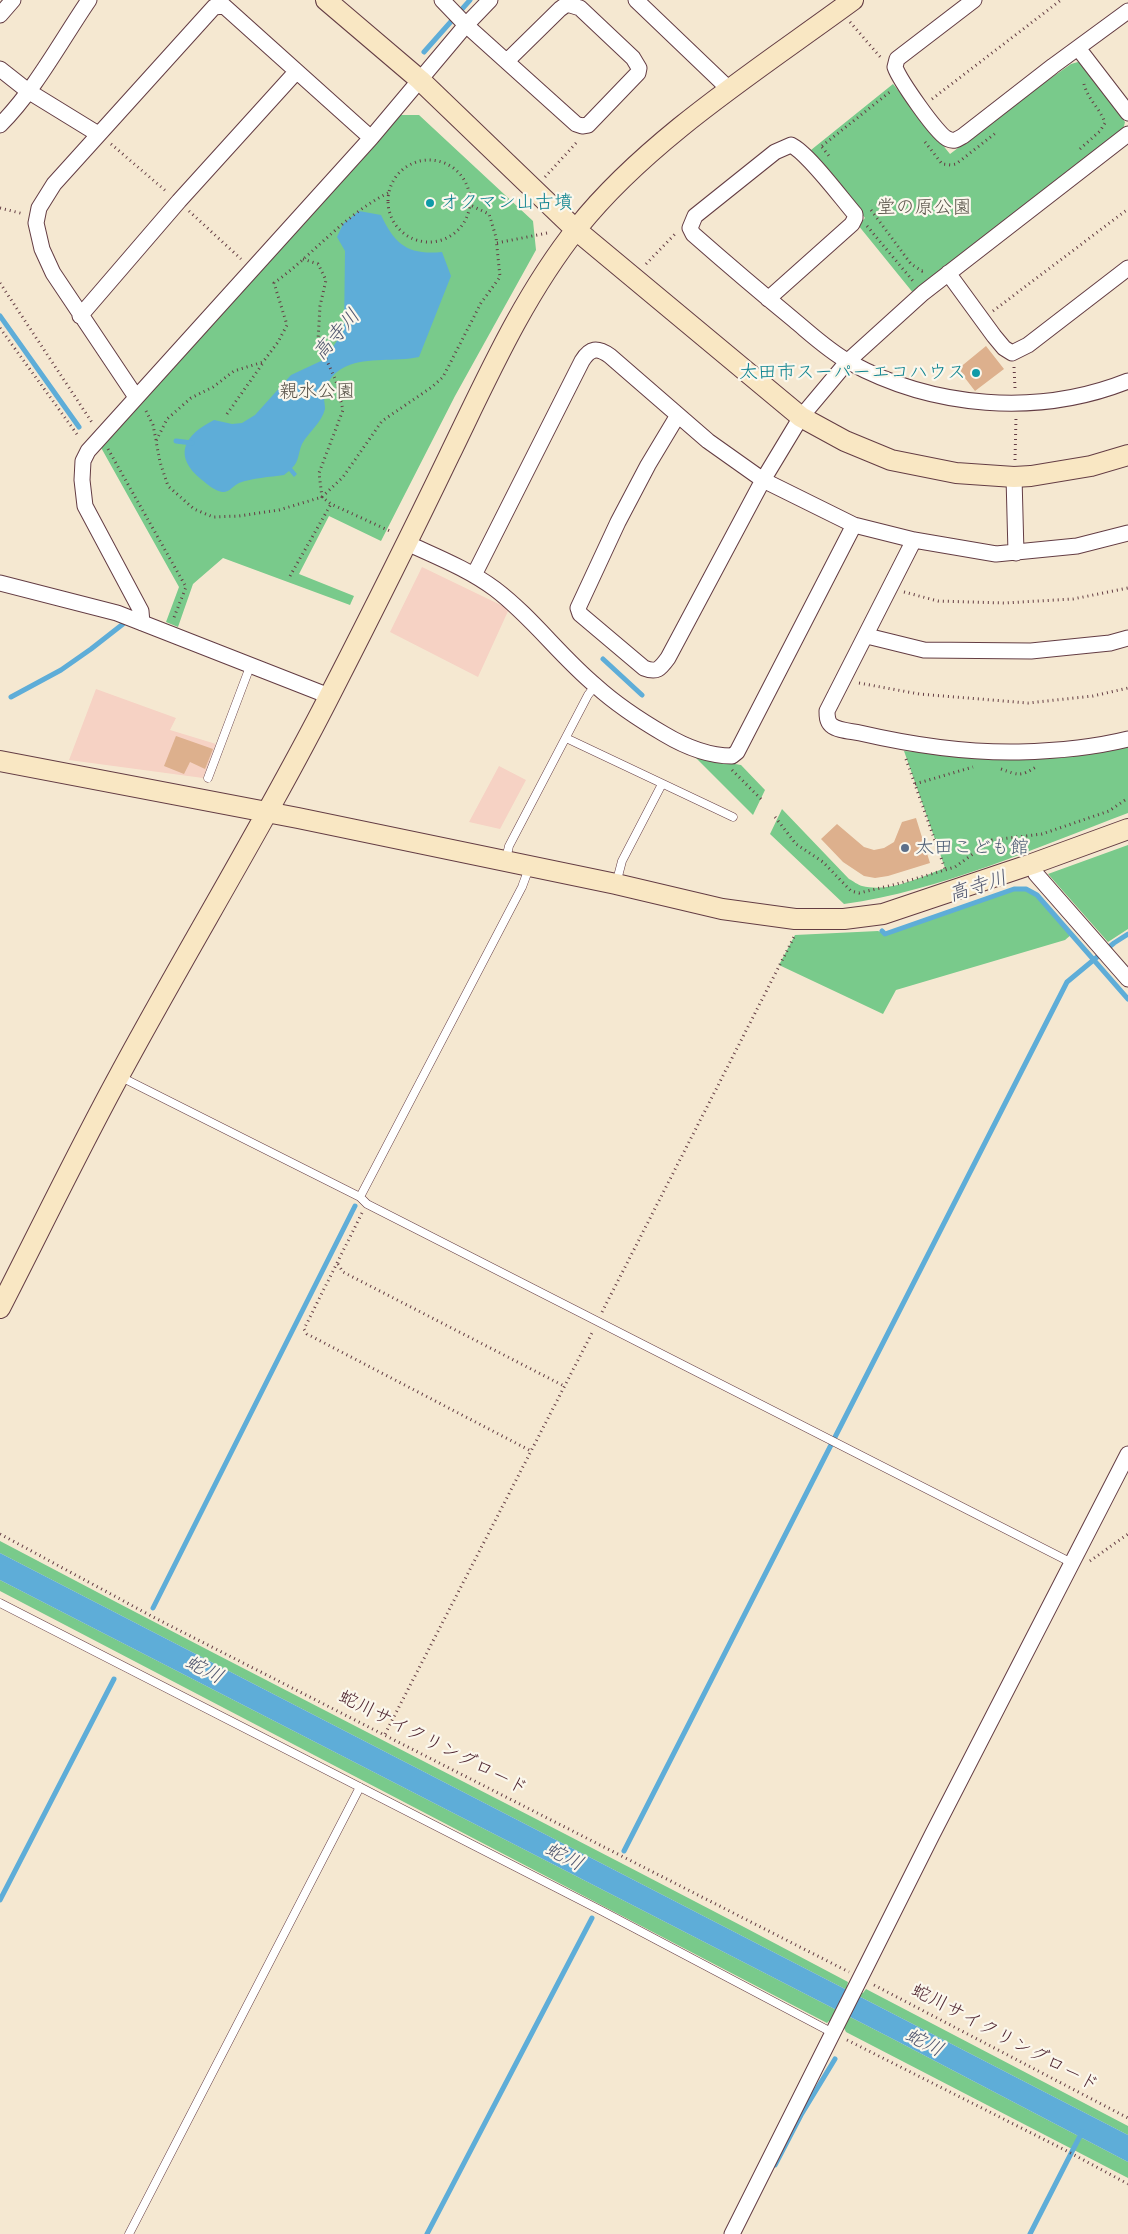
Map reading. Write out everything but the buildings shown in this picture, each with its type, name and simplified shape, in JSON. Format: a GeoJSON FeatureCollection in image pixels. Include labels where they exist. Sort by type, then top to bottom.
{"type":"FeatureCollection","features":[{"type":"Feature","properties":{"kind":"street"},"geometry":{"type":"LineString","coordinates":[[0,15],[14,0]]}},
{"type":"Feature","properties":{"kind":"street"},"geometry":{"type":"LineString","coordinates":[[0,125],[12,113],[28,91],[89,0]]}},
{"type":"Feature","properties":{"kind":"street"},"geometry":{"type":"LineString","coordinates":[[326,0],[420,80],[576,230],[801,417],[844,441],[891,460],[956,473],[1091,466],[1128,455]]}},
{"type":"Feature","properties":{"kind":"street"},"geometry":{"type":"LineString","coordinates":[[442,0],[466,25],[576,124],[588,125],[638,73],[639,68],[633,58],[580,8],[567,4],[560,8],[507,61]]}},
{"type":"Feature","properties":{"kind":"street"},"geometry":{"type":"LineString","coordinates":[[142,622],[141,611],[84,506],[83,461],[88,450],[371,138],[466,25],[490,0]]}},
{"type":"Feature","properties":{"kind":"street"},"geometry":{"type":"LineString","coordinates":[[636,0],[730,90]]}},
{"type":"Feature","properties":{"kind":"street"},"geometry":{"type":"LineString","coordinates":[[0,1308],[119,1075],[267,814],[329,696],[401,538],[509,334],[529,300],[576,230],[602,199],[634,168],[694,116],[853,0]]}},
{"type":"Feature","properties":{"kind":"street"},"geometry":{"type":"LineString","coordinates":[[974,0],[898,59],[895,68],[902,83],[938,132],[948,139],[955,140],[1128,11]]}},
{"type":"Feature","properties":{"kind":"street"},"geometry":{"type":"LineString","coordinates":[[136,397],[53,273],[36,223],[39,208],[54,184],[98,134],[214,7],[224,6],[371,138]]}},
{"type":"Feature","properties":{"kind":"street"},"geometry":{"type":"LineString","coordinates":[[1078,48],[1128,112]]}},
{"type":"Feature","properties":{"kind":"street"},"geometry":{"type":"LineString","coordinates":[[0,69],[28,91],[98,134]]}},
{"type":"Feature","properties":{"kind":"street"},"geometry":{"type":"LineString","coordinates":[[80,316],[179,201],[296,72]]}},
{"type":"Feature","properties":{"kind":"street"},"geometry":{"type":"LineString","coordinates":[[678,414],[644,473],[578,608],[580,614],[644,668],[652,672],[660,670],[668,658],[763,480],[801,417],[848,361],[923,293],[1128,134]]}},
{"type":"Feature","properties":{"kind":"street"},"geometry":{"type":"LineString","coordinates":[[768,299],[852,224],[855,218],[852,211],[807,159],[791,145],[784,147],[695,216],[690,228],[692,234],[768,299],[831,350],[848,361],[911,388],[940,396],[996,403],[1017,403],[1078,395],[1128,381]]}},
{"type":"Feature","properties":{"kind":"street"},"geometry":{"type":"LineString","coordinates":[[948,273],[1004,348],[1012,353],[1028,345],[1128,268]]}},
{"type":"Feature","properties":{"kind":"street"},"geometry":{"type":"LineString","coordinates":[[474,575],[587,352],[593,350],[602,350],[708,441],[763,480],[854,525],[914,540],[996,554],[1077,546],[1128,533]]}},
{"type":"Feature","properties":{"kind":"street"},"geometry":{"type":"LineString","coordinates":[[1014,470],[1016,553]]}},
{"type":"Feature","properties":{"kind":"street"},"geometry":{"type":"LineString","coordinates":[[401,538],[474,575],[518,608],[595,686],[632,715],[680,743],[711,753],[732,756],[737,752],[764,702],[854,525]]}},
{"type":"Feature","properties":{"kind":"street"},"geometry":{"type":"LineString","coordinates":[[914,540],[867,636],[827,711],[827,719],[831,725],[840,729],[905,742],[974,751],[1018,752],[1070,749],[1128,740]]}},
{"type":"Feature","properties":{"kind":"street"},"geometry":{"type":"LineString","coordinates":[[0,582],[118,613],[329,696]]}},
{"type":"Feature","properties":{"kind":"street"},"geometry":{"type":"LineString","coordinates":[[867,636],[924,650],[1031,651],[1110,643],[1128,638]]}},
{"type":"Feature","properties":{"kind":"street"},"geometry":{"type":"LineString","coordinates":[[0,761],[267,814],[298,818],[616,884],[722,909],[795,919],[844,919],[882,914],[1032,864],[1128,829]]}},
{"type":"Feature","properties":{"kind":"street"},"geometry":{"type":"LineString","coordinates":[[1032,864],[1036,874],[1128,979]]}},
{"type":"Feature","properties":{"kind":"street"},"geometry":{"type":"LineString","coordinates":[[732,2234],[932,1835],[1128,1454]]}},
{"type":"Feature","properties":{"kind":"lane"},"geometry":{"type":"LineString","coordinates":[[208,778],[251,664]]}},
{"type":"Feature","properties":{"kind":"lane"},"geometry":{"type":"LineString","coordinates":[[506,861],[509,846],[588,695],[595,686]]}},
{"type":"Feature","properties":{"kind":"lane"},"geometry":{"type":"LineString","coordinates":[[566,738],[733,817]]}},
{"type":"Feature","properties":{"kind":"lane"},"geometry":{"type":"LineString","coordinates":[[616,884],[622,861],[662,784]]}},
{"type":"Feature","properties":{"kind":"lane"},"geometry":{"type":"LineString","coordinates":[[360,1198],[522,888],[530,866]]}},
{"type":"Feature","properties":{"kind":"lane"},"geometry":{"type":"LineString","coordinates":[[119,1075],[360,1198],[367,1204],[1072,1563]]}},
{"type":"Feature","properties":{"kind":"lane"},"geometry":{"type":"LineString","coordinates":[[0,1602],[835,2030]]}},
{"type":"Feature","properties":{"kind":"lane"},"geometry":{"type":"LineString","coordinates":[[128,2234],[360,1787]]}},
{"type":"Feature","properties":{"kind":"path"},"geometry":{"type":"LineString","coordinates":[[928,102],[1062,0]]}},
{"type":"Feature","properties":{"kind":"path"},"geometry":{"type":"LineString","coordinates":[[848,21],[884,62],[895,68]]}},
{"type":"Feature","properties":{"kind":"path"},"geometry":{"type":"LineString","coordinates":[[1073,155],[1094,137],[1105,123],[1103,116],[1086,94],[1082,81]]}},
{"type":"Feature","properties":{"kind":"path"},"geometry":{"type":"LineString","coordinates":[[807,159],[902,83]]}},
{"type":"Feature","properties":{"kind":"path"},"geometry":{"type":"LineString","coordinates":[[889,92],[894,98]]}},
{"type":"Feature","properties":{"kind":"path"},"geometry":{"type":"LineString","coordinates":[[545,178],[577,143],[582,126]]}},
{"type":"Feature","properties":{"kind":"path"},"geometry":{"type":"LineString","coordinates":[[922,138],[942,164],[951,166],[999,131]]}},
{"type":"Feature","properties":{"kind":"path"},"geometry":{"type":"LineString","coordinates":[[822,146],[835,163]]}},
{"type":"Feature","properties":{"kind":"path"},"geometry":{"type":"LineString","coordinates":[[430,159],[441,161],[459,172],[469,191],[470,205],[464,222],[458,230],[440,241],[428,242],[407,237],[396,226],[388,212],[388,193],[394,178],[404,167],[416,161],[430,159]]}},
{"type":"Feature","properties":{"kind":"path"},"geometry":{"type":"LineString","coordinates":[[227,414],[278,342],[287,325],[274,283],[297,266],[312,249],[370,202],[388,193]]}},
{"type":"Feature","properties":{"kind":"path"},"geometry":{"type":"LineString","coordinates":[[136,397],[153,425],[160,462],[168,486],[194,509],[213,518],[279,510],[322,497],[343,476],[382,421],[432,387],[443,377],[481,303],[500,278],[497,243],[489,214],[470,205]]}},
{"type":"Feature","properties":{"kind":"path"},"geometry":{"type":"LineString","coordinates":[[0,208],[37,218]]}},
{"type":"Feature","properties":{"kind":"path"},"geometry":{"type":"LineString","coordinates":[[869,208],[912,264],[922,271],[932,267]]}},
{"type":"Feature","properties":{"kind":"path"},"geometry":{"type":"LineString","coordinates":[[983,319],[1128,209]]}},
{"type":"Feature","properties":{"kind":"path"},"geometry":{"type":"LineString","coordinates":[[855,218],[863,221],[923,293]]}},
{"type":"Feature","properties":{"kind":"path"},"geometry":{"type":"LineString","coordinates":[[646,264],[679,229],[690,228]]}},
{"type":"Feature","properties":{"kind":"path"},"geometry":{"type":"LineString","coordinates":[[497,243],[547,233]]}},
{"type":"Feature","properties":{"kind":"path"},"geometry":{"type":"LineString","coordinates":[[303,259],[318,264],[326,280],[320,306],[318,341],[336,381],[343,410],[320,473],[322,497],[331,504],[401,538]]}},
{"type":"Feature","properties":{"kind":"path"},"geometry":{"type":"LineString","coordinates":[[0,283],[96,429]]}},
{"type":"Feature","properties":{"kind":"path"},"geometry":{"type":"LineString","coordinates":[[0,328],[88,450]]}},
{"type":"Feature","properties":{"kind":"path"},"geometry":{"type":"LineString","coordinates":[[1012,353],[1016,396]]}},
{"type":"Feature","properties":{"kind":"path"},"geometry":{"type":"LineString","coordinates":[[156,441],[167,419],[191,398],[214,388],[234,370],[263,362]]}},
{"type":"Feature","properties":{"kind":"path"},"geometry":{"type":"LineString","coordinates":[[1014,470],[1017,410]]}},
{"type":"Feature","properties":{"kind":"path"},"geometry":{"type":"LineString","coordinates":[[105,444],[186,587],[171,625]]}},
{"type":"Feature","properties":{"kind":"path"},"geometry":{"type":"LineString","coordinates":[[290,576],[331,504]]}},
{"type":"Feature","properties":{"kind":"path"},"geometry":{"type":"LineString","coordinates":[[890,588],[938,601],[1004,603],[1073,599],[1128,588]]}},
{"type":"Feature","properties":{"kind":"path"},"geometry":{"type":"LineString","coordinates":[[844,677],[856,683],[919,694],[1028,703],[1093,696],[1128,688]]}},
{"type":"Feature","properties":{"kind":"path"},"geometry":{"type":"LineString","coordinates":[[905,742],[904,751],[945,869]]}},
{"type":"Feature","properties":{"kind":"path"},"geometry":{"type":"LineString","coordinates":[[730,765],[738,778],[761,799]]}},
{"type":"Feature","properties":{"kind":"path"},"geometry":{"type":"LineString","coordinates":[[775,817],[796,844],[818,858],[851,891],[859,893],[897,884],[960,864],[992,840],[1042,834],[1110,810],[1128,798]]}},
{"type":"Feature","properties":{"kind":"path"},"geometry":{"type":"LineString","coordinates":[[367,1204],[304,1328],[308,1334],[531,1451]]}},
{"type":"Feature","properties":{"kind":"path"},"geometry":{"type":"LineString","coordinates":[[340,1259],[338,1266],[343,1272],[564,1386]]}},
{"type":"Feature","properties":{"kind":"path","name":"蛇川サイクリングロード"},"geometry":{"type":"LineString","coordinates":[[0,1534],[155,1618],[1128,2118]]}},
{"type":"Feature","properties":{"kind":"path"},"geometry":{"type":"LineString","coordinates":[[1072,1563],[1082,1564],[1094,1560],[1128,1534]]}},
{"type":"Feature","properties":{"kind":"path"},"geometry":{"type":"LineString","coordinates":[[835,2030],[1128,2184]]}},
{"type":"Feature","properties":{"kind":"shaded area"},"geometry":{"type":"Polygon","coordinates":[[[422,567],[509,609],[478,677],[390,632],[422,567]]]}},
{"type":"Feature","properties":{"kind":"shaded area"},"geometry":{"type":"Polygon","coordinates":[[[96,689],[176,718],[170,730],[216,744],[203,778],[69,760],[96,689]]]}},
{"type":"Feature","properties":{"kind":"shaded area"},"geometry":{"type":"Polygon","coordinates":[[[499,766],[526,780],[500,829],[469,822],[499,766]]]}},
{"type":"Feature","properties":{"kind":"green space","name":"堂の原公園"},"geometry":{"type":"Polygon","coordinates":[[[1078,62],[1083,65],[1125,122],[1123,130],[914,294],[858,225],[865,218],[811,150],[893,84],[950,154],[1044,83],[1071,64],[1078,62]]]}},
{"type":"Feature","properties":{"kind":"green space","name":"親水公園"},"geometry":{"type":"Polygon","coordinates":[[[397,115],[419,115],[533,221],[536,250],[455,396],[381,541],[329,516],[299,574],[354,596],[350,605],[223,558],[193,584],[178,627],[166,622],[179,587],[99,444],[397,115]]]}},
{"type":"Feature","properties":{"kind":"green space"},"geometry":{"type":"Polygon","coordinates":[[[1128,747],[1128,813],[988,866],[916,889],[880,898],[844,904],[770,834],[782,809],[849,879],[860,885],[872,888],[894,886],[945,868],[904,751],[999,758],[1053,757],[1128,747]]]}},
{"type":"Feature","properties":{"kind":"green space"},"geometry":{"type":"Polygon","coordinates":[[[695,757],[741,765],[765,790],[753,815],[695,757]]]}},
{"type":"Feature","properties":{"kind":"green space"},"geometry":{"type":"Polygon","coordinates":[[[1128,845],[1128,929],[1108,942],[1048,874],[1128,845]]]}},
{"type":"Feature","properties":{"kind":"green space"},"geometry":{"type":"Polygon","coordinates":[[[1020,888],[1032,891],[1037,895],[1072,934],[1065,940],[896,990],[883,1014],[779,965],[795,935],[878,931],[885,934],[1020,888]]]}},
{"type":"Feature","properties":{"kind":"green space"},"geometry":{"type":"Polygon","coordinates":[[[0,1541],[742,1926],[848,1982],[847,1986],[863,1993],[866,1989],[1128,2126],[1128,2135],[0,1553],[0,1541]]]}},
{"type":"Feature","properties":{"kind":"green space"},"geometry":{"type":"Polygon","coordinates":[[[0,1580],[893,2039],[1128,2162],[1128,2178],[846,2032],[844,2028],[829,2021],[827,2023],[0,1591],[0,1580]]]}},
{"type":"Feature","properties":{"kind":"water"},"geometry":{"type":"Polygon","coordinates":[[[359,211],[381,215],[397,241],[411,250],[430,253],[442,252],[451,276],[419,357],[355,363],[334,374],[324,393],[325,409],[323,414],[302,444],[297,460],[292,468],[297,474],[294,477],[289,471],[284,475],[244,481],[227,491],[222,492],[211,487],[187,463],[185,454],[189,439],[195,432],[214,420],[232,424],[242,423],[255,415],[291,375],[321,361],[344,330],[345,251],[337,237],[343,224],[359,211]]]}},
{"type":"Feature","properties":{"kind":"water","name":"蛇川"},"geometry":{"type":"Polygon","coordinates":[[[0,1553],[1128,2135],[1128,2162],[893,2039],[0,1580],[0,1553]]]}},
{"type":"Feature","properties":{"kind":"waterway","name":"高寺川"},"geometry":{"type":"LineString","coordinates":[[424,52],[470,0]]}},
{"type":"Feature","properties":{"kind":"waterway"},"geometry":{"type":"LineString","coordinates":[[0,316],[79,427]]}},
{"type":"Feature","properties":{"kind":"waterway"},"geometry":{"type":"LineString","coordinates":[[176,441],[192,443]]}},
{"type":"Feature","properties":{"kind":"waterway"},"geometry":{"type":"LineString","coordinates":[[11,697],[61,670],[123,624]]}},
{"type":"Feature","properties":{"kind":"waterway","name":"高寺川"},"geometry":{"type":"LineString","coordinates":[[603,659],[642,695]]}},
{"type":"Feature","properties":{"kind":"waterway","name":"高寺川"},"geometry":{"type":"LineString","coordinates":[[882,931],[885,934],[1014,889],[1026,889],[1037,895],[1128,999]]}},
{"type":"Feature","properties":{"kind":"waterway"},"geometry":{"type":"LineString","coordinates":[[624,1851],[1067,982],[1114,943],[1128,934]]}},
{"type":"Feature","properties":{"kind":"waterway"},"geometry":{"type":"LineString","coordinates":[[153,1608],[355,1206]]}},
{"type":"Feature","properties":{"kind":"waterway"},"geometry":{"type":"LineString","coordinates":[[0,1900],[114,1679]]}},
{"type":"Feature","properties":{"kind":"waterway"},"geometry":{"type":"LineString","coordinates":[[427,2234],[592,1918]]}},
{"type":"Feature","properties":{"kind":"waterway"},"geometry":{"type":"LineString","coordinates":[[775,2165],[801,2115],[835,2059]]}},
{"type":"Feature","properties":{"kind":"waterway"},"geometry":{"type":"LineString","coordinates":[[1030,2234],[1082,2132]]}},
{"type":"Feature","properties":{"kind":"place","name":"オクマン山古墳"},"geometry":{"type":"Point","coordinates":[430,203]}},
{"type":"Feature","properties":{"kind":"place","name":"太田市スーパーエコハウス"},"geometry":{"type":"Point","coordinates":[976,373]}},
{"type":"Feature","properties":{"kind":"place","name":"太田こども館"},"geometry":{"type":"Point","coordinates":[905,848]}}]}
